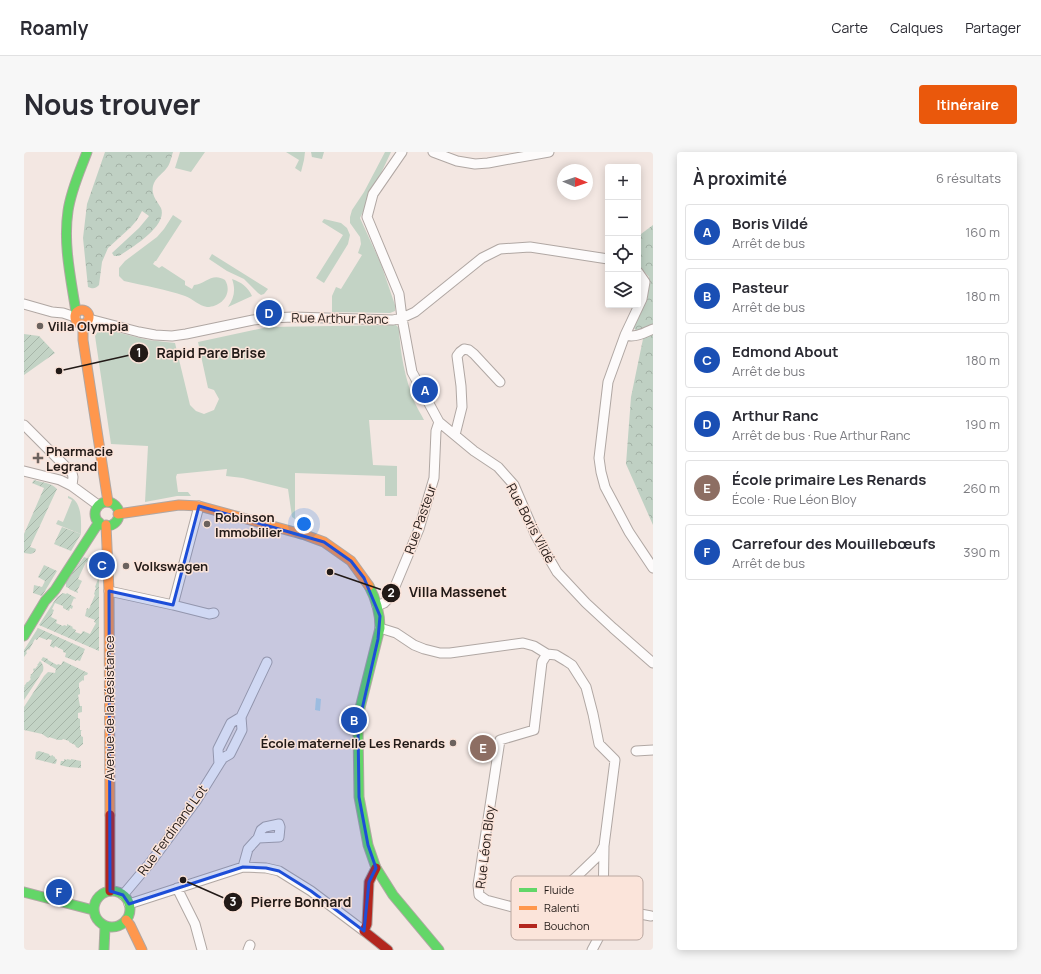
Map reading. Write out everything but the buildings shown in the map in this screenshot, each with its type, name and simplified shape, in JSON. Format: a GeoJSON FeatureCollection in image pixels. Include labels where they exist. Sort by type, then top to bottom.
{"type":"FeatureCollection","features":[{"type":"Feature","properties":{"kind":"main road"},"geometry":{"type":"LineString","coordinates":[[78,313],[67,244],[67,222],[71,196],[87,152]]}},
{"type":"Feature","properties":{"kind":"main road"},"geometry":{"type":"LineString","coordinates":[[76,254],[74,225],[77,200],[93,152]]}},
{"type":"Feature","properties":{"kind":"main road"},"geometry":{"type":"LineString","coordinates":[[79,271],[78,313],[76,322],[81,324],[86,322]]}},
{"type":"Feature","properties":{"kind":"main road"},"geometry":{"type":"LineString","coordinates":[[78,313],[88,312],[89,314],[83,340],[108,502]]}},
{"type":"Feature","properties":{"kind":"main road"},"geometry":{"type":"LineString","coordinates":[[24,636],[45,601],[55,590],[103,524],[113,523],[116,521],[118,514],[116,507],[108,502],[98,505],[95,512],[95,516],[103,524]]}},
{"type":"Feature","properties":{"kind":"main road"},"geometry":{"type":"LineString","coordinates":[[118,514],[179,505],[198,506],[305,535],[324,542],[351,562],[364,578],[375,599],[380,616],[378,639],[359,712],[358,727],[359,797],[368,845],[376,868],[393,895],[439,950]]}},
{"type":"Feature","properties":{"kind":"main road","name":"Avenue de la Résistance"},"geometry":{"type":"LineString","coordinates":[[103,524],[109,591],[110,891]]}},
{"type":"Feature","properties":{"kind":"main road"},"geometry":{"type":"LineString","coordinates":[[376,868],[369,882],[367,924],[364,931],[388,950]]}},
{"type":"Feature","properties":{"kind":"main road"},"geometry":{"type":"LineString","coordinates":[[115,891],[123,895],[129,904],[130,909],[126,920],[122,924],[111,927],[105,926],[97,920],[94,915],[94,904],[100,895],[105,892],[115,891]]}},
{"type":"Feature","properties":{"kind":"main road"},"geometry":{"type":"LineString","coordinates":[[24,892],[94,910]]}},
{"type":"Feature","properties":{"kind":"main road"},"geometry":{"type":"LineString","coordinates":[[126,920],[142,950]]}},
{"type":"Feature","properties":{"kind":"main road"},"geometry":{"type":"LineString","coordinates":[[104,950],[105,926]]}},
{"type":"Feature","properties":{"kind":"street"},"geometry":{"type":"LineString","coordinates":[[402,152],[373,194],[367,218],[399,294],[412,372],[439,422]]}},
{"type":"Feature","properties":{"kind":"street"},"geometry":{"type":"LineString","coordinates":[[438,153],[457,161],[475,164],[549,152]]}},
{"type":"Feature","properties":{"kind":"street"},"geometry":{"type":"LineString","coordinates":[[402,318],[415,312],[482,258],[500,249],[530,246],[605,258]]}},
{"type":"Feature","properties":{"kind":"street"},"geometry":{"type":"LineString","coordinates":[[641,276],[645,282],[641,301]]}},
{"type":"Feature","properties":{"kind":"street"},"geometry":{"type":"LineString","coordinates":[[24,304],[52,312],[78,313]]}},
{"type":"Feature","properties":{"kind":"street"},"geometry":{"type":"LineString","coordinates":[[638,308],[625,335],[608,382],[599,458],[601,472],[606,487],[629,532],[653,568]]}},
{"type":"Feature","properties":{"kind":"street","name":"Rue Arthur Ranc"},"geometry":{"type":"LineString","coordinates":[[86,322],[155,335],[172,336],[265,318],[393,320],[402,318]]}},
{"type":"Feature","properties":{"kind":"street"},"geometry":{"type":"LineString","coordinates":[[625,335],[641,335],[653,329]]}},
{"type":"Feature","properties":{"kind":"street"},"geometry":{"type":"LineString","coordinates":[[455,435],[462,407],[458,356],[460,352],[464,349],[469,350],[500,382]]}},
{"type":"Feature","properties":{"kind":"street","name":"Rue Boris Vildé"},"geometry":{"type":"LineString","coordinates":[[439,422],[474,451],[498,467],[514,485],[536,536],[557,572],[586,603],[653,663]]}},
{"type":"Feature","properties":{"kind":"street","name":"Rue Pasteur"},"geometry":{"type":"LineString","coordinates":[[377,606],[384,603],[391,596],[419,529],[434,478],[436,431],[439,422]]}},
{"type":"Feature","properties":{"kind":"street"},"geometry":{"type":"LineString","coordinates":[[24,425],[72,473],[74,477],[72,486]]}},
{"type":"Feature","properties":{"kind":"street"},"geometry":{"type":"LineString","coordinates":[[24,470],[60,480],[72,486],[98,505]]}},
{"type":"Feature","properties":{"kind":"street"},"geometry":{"type":"LineString","coordinates":[[173,605],[198,506]]}},
{"type":"Feature","properties":{"kind":"street"},"geometry":{"type":"LineString","coordinates":[[109,591],[209,614],[214,613]]}},
{"type":"Feature","properties":{"kind":"street"},"geometry":{"type":"LineString","coordinates":[[380,628],[396,633],[414,645],[440,653],[523,643],[534,646],[547,654]]}},
{"type":"Feature","properties":{"kind":"street","name":"Rue Léon Bloy"},"geometry":{"type":"LineString","coordinates":[[511,907],[486,900],[479,895],[478,885],[500,740],[534,730],[542,662],[547,654],[556,655],[572,665],[586,687],[599,744],[615,760],[604,846],[599,856],[577,876]]}},
{"type":"Feature","properties":{"kind":"street","name":"Rue Ferdinand Lot"},"geometry":{"type":"LineString","coordinates":[[123,895],[150,863],[196,801],[223,758],[230,754],[242,730],[241,717],[267,662]]}},
{"type":"Feature","properties":{"kind":"street","name":"Rue Ferdinand Lot"},"geometry":{"type":"LineString","coordinates":[[219,764],[218,749],[231,723],[241,717]]}},
{"type":"Feature","properties":{"kind":"street"},"geometry":{"type":"LineString","coordinates":[[636,751],[653,750]]}},
{"type":"Feature","properties":{"kind":"street"},"geometry":{"type":"LineString","coordinates":[[243,867],[248,849],[258,838]]}},
{"type":"Feature","properties":{"kind":"street"},"geometry":{"type":"LineString","coordinates":[[604,846],[604,876]]}},
{"type":"Feature","properties":{"kind":"street"},"geometry":{"type":"LineString","coordinates":[[129,904],[243,867],[266,868],[279,871],[311,891],[364,931]]}},
{"type":"Feature","properties":{"kind":"street"},"geometry":{"type":"LineString","coordinates":[[177,888],[195,924],[202,950]]}},
{"type":"Feature","properties":{"kind":"street"},"geometry":{"type":"LineString","coordinates":[[643,914],[651,916]]}},
{"type":"Feature","properties":{"kind":"street"},"geometry":{"type":"LineString","coordinates":[[592,950],[597,940]]}},
{"type":"Feature","properties":{"kind":"highlighted area"},"geometry":{"type":"Polygon","coordinates":[[[199,506],[324,542],[351,561],[364,578],[380,616],[378,639],[358,727],[359,797],[368,845],[376,868],[369,882],[364,931],[311,891],[279,871],[266,868],[243,867],[129,904],[123,895],[110,891],[109,591],[173,605],[199,506]]]}},
{"type":"Feature","properties":{"kind":"green space"},"geometry":{"type":"Polygon","coordinates":[[[105,152],[173,152],[168,166],[153,186],[154,195],[161,208],[162,215],[159,222],[147,236],[119,256],[114,256],[112,253],[139,228],[149,216],[142,211],[131,227],[108,248],[102,262],[99,285],[93,288],[88,287],[83,238],[87,204],[105,152]]]}},
{"type":"Feature","properties":{"kind":"green space"},"geometry":{"type":"Polygon","coordinates":[[[180,152],[205,152],[191,172],[175,168],[180,152]]]}},
{"type":"Feature","properties":{"kind":"green space"},"geometry":{"type":"Polygon","coordinates":[[[286,152],[305,152],[301,172],[295,168],[299,160],[286,152]]]}},
{"type":"Feature","properties":{"kind":"green space"},"geometry":{"type":"Polygon","coordinates":[[[311,152],[324,152],[322,159],[312,157],[311,152]]]}},
{"type":"Feature","properties":{"kind":"green space"},"geometry":{"type":"Polygon","coordinates":[[[385,152],[391,152],[360,218],[381,264],[395,305],[395,311],[390,313],[332,312],[332,296],[336,287],[341,289],[362,255],[358,253],[361,244],[360,237],[350,223],[352,210],[364,192],[385,152]]]}},
{"type":"Feature","properties":{"kind":"green space"},"geometry":{"type":"Polygon","coordinates":[[[173,215],[182,221],[153,264],[159,268],[162,266],[185,281],[185,285],[192,289],[194,285],[216,277],[225,280],[228,290],[227,294],[225,298],[217,305],[207,307],[185,296],[162,289],[124,281],[119,276],[119,268],[125,261],[157,237],[173,215]]]}},
{"type":"Feature","properties":{"kind":"green space"},"geometry":{"type":"Polygon","coordinates":[[[324,219],[341,223],[347,228],[350,235],[348,244],[324,283],[316,278],[343,235],[322,222],[324,219]]]}},
{"type":"Feature","properties":{"kind":"green space"},"geometry":{"type":"Polygon","coordinates":[[[653,225],[653,525],[626,464],[631,397],[643,339],[633,327],[639,308],[641,308],[641,302],[649,277],[641,268],[641,234],[653,225]]]}},
{"type":"Feature","properties":{"kind":"green space"},"geometry":{"type":"Polygon","coordinates":[[[212,254],[268,289],[261,295],[244,279],[227,271],[209,259],[212,254]]]}},
{"type":"Feature","properties":{"kind":"green space"},"geometry":{"type":"Polygon","coordinates":[[[232,279],[244,285],[252,296],[228,307],[234,294],[232,279]]]}},
{"type":"Feature","properties":{"kind":"green space"},"geometry":{"type":"Polygon","coordinates":[[[396,325],[399,328],[400,347],[408,383],[414,401],[424,420],[369,420],[373,465],[397,466],[397,496],[385,496],[385,476],[295,473],[295,519],[292,517],[288,489],[243,478],[226,476],[227,469],[177,474],[178,492],[188,492],[191,496],[177,496],[145,502],[148,446],[111,444],[95,336],[99,330],[104,329],[148,340],[175,343],[190,405],[196,411],[204,414],[214,410],[219,399],[214,390],[208,388],[198,342],[268,327],[396,325]]]}},
{"type":"Feature","properties":{"kind":"green space"},"geometry":{"type":"Polygon","coordinates":[[[24,334],[39,336],[55,353],[24,375],[24,334]]]}},
{"type":"Feature","properties":{"kind":"green space"},"geometry":{"type":"Polygon","coordinates":[[[34,480],[49,484],[57,489],[30,547],[36,549],[35,552],[31,554],[24,553],[24,534],[44,488],[32,483],[34,480]]]}},
{"type":"Feature","properties":{"kind":"green space"},"geometry":{"type":"Polygon","coordinates":[[[68,496],[76,502],[79,507],[81,534],[56,524],[58,520],[63,522],[72,500],[68,498],[68,496]]]}},
{"type":"Feature","properties":{"kind":"green space"},"geometry":{"type":"Polygon","coordinates":[[[62,527],[81,534],[71,551],[54,544],[62,527]]]}},
{"type":"Feature","properties":{"kind":"green space"},"geometry":{"type":"Polygon","coordinates":[[[84,557],[99,563],[99,651],[39,625],[57,597],[63,593],[67,593],[76,598],[74,598],[71,605],[73,606],[72,609],[70,608],[69,611],[63,608],[63,606],[55,603],[52,609],[54,610],[51,617],[57,620],[56,623],[63,626],[67,626],[67,624],[73,627],[72,628],[76,630],[75,632],[81,634],[83,631],[90,634],[96,623],[94,622],[95,620],[85,616],[87,608],[89,609],[95,595],[95,587],[98,579],[90,575],[94,566],[86,562],[78,579],[82,581],[77,591],[78,593],[66,587],[66,582],[84,557]]]}},
{"type":"Feature","properties":{"kind":"green space"},"geometry":{"type":"Polygon","coordinates":[[[44,565],[57,571],[42,596],[33,593],[34,585],[42,587],[45,581],[38,577],[44,565]]]}},
{"type":"Feature","properties":{"kind":"green space"},"geometry":{"type":"Polygon","coordinates":[[[38,628],[85,649],[80,661],[65,657],[66,653],[63,652],[63,650],[55,646],[54,648],[50,646],[52,640],[39,637],[37,640],[35,639],[24,657],[24,650],[38,628]]]}},
{"type":"Feature","properties":{"kind":"green space"},"geometry":{"type":"Polygon","coordinates":[[[43,657],[57,665],[61,665],[63,661],[88,673],[84,676],[84,681],[83,680],[79,683],[80,694],[78,695],[80,706],[82,706],[82,712],[78,713],[78,718],[80,719],[80,730],[82,730],[81,736],[83,737],[83,744],[78,748],[69,741],[63,739],[58,740],[48,738],[42,734],[24,730],[24,707],[44,676],[48,672],[55,673],[56,669],[41,660],[43,657]]]}},
{"type":"Feature","properties":{"kind":"green space"},"geometry":{"type":"Polygon","coordinates":[[[40,661],[43,665],[43,671],[24,700],[24,685],[31,679],[30,675],[40,661]]]}},
{"type":"Feature","properties":{"kind":"green space"},"geometry":{"type":"Polygon","coordinates":[[[39,751],[49,754],[50,756],[53,755],[57,760],[56,763],[35,759],[36,752],[39,751]]]}},
{"type":"Feature","properties":{"kind":"green space"},"geometry":{"type":"Polygon","coordinates":[[[64,759],[81,761],[81,768],[60,765],[61,761],[64,761],[64,759]]]}},
{"type":"Feature","properties":{"kind":"water"},"geometry":{"type":"Polygon","coordinates":[[[316,698],[321,699],[320,711],[315,710],[316,698]]]}},
{"type":"Feature","properties":{"kind":"traffic: fast"},"geometry":{"type":"LineString","coordinates":[[76,312],[68,262],[66,236],[71,196],[87,152]]}},
{"type":"Feature","properties":{"kind":"traffic: fast"},"geometry":{"type":"LineString","coordinates":[[107,502],[115,506],[119,514],[115,522],[107,526],[99,522],[95,514],[99,506],[107,502]]}},
{"type":"Feature","properties":{"kind":"traffic: fast"},"geometry":{"type":"LineString","coordinates":[[24,636],[45,601],[55,590],[99,522]]}},
{"type":"Feature","properties":{"kind":"traffic: fast"},"geometry":{"type":"LineString","coordinates":[[369,586],[377,606],[380,628],[359,712],[358,727],[359,797],[368,845],[376,868],[393,895],[439,950]]}},
{"type":"Feature","properties":{"kind":"traffic: fast"},"geometry":{"type":"LineString","coordinates":[[115,891],[125,896],[129,902],[130,909],[129,916],[125,922],[119,926],[109,927],[99,922],[95,916],[94,906],[99,896],[105,892],[115,891]]}},
{"type":"Feature","properties":{"kind":"traffic: fast"},"geometry":{"type":"LineString","coordinates":[[24,892],[93,910]]}},
{"type":"Feature","properties":{"kind":"traffic: fast"},"geometry":{"type":"LineString","coordinates":[[104,950],[105,926]]}},
{"type":"Feature","properties":{"kind":"traffic: slow"},"geometry":{"type":"LineString","coordinates":[[79,310],[85,310],[89,314],[89,317],[89,320],[85,324],[79,324],[75,320],[75,314],[79,310]]}},
{"type":"Feature","properties":{"kind":"traffic: slow"},"geometry":{"type":"LineString","coordinates":[[83,324],[83,340],[108,502]]}},
{"type":"Feature","properties":{"kind":"traffic: slow"},"geometry":{"type":"LineString","coordinates":[[118,514],[179,505],[199,506],[305,535],[324,542],[351,561],[369,586]]}},
{"type":"Feature","properties":{"kind":"traffic: slow"},"geometry":{"type":"LineString","coordinates":[[106,525],[109,591],[110,815]]}},
{"type":"Feature","properties":{"kind":"traffic: slow"},"geometry":{"type":"LineString","coordinates":[[126,920],[142,950]]}},
{"type":"Feature","properties":{"kind":"traffic: jam"},"geometry":{"type":"LineString","coordinates":[[110,815],[110,891]]}},
{"type":"Feature","properties":{"kind":"traffic: jam"},"geometry":{"type":"LineString","coordinates":[[376,868],[369,882],[367,924],[364,931],[388,950]]}},
{"type":"Feature","properties":{"kind":"place","name":"Arthur Ranc"},"geometry":{"type":"Point","coordinates":[269,313]}},
{"type":"Feature","properties":{"kind":"place","name":"Villa Olympia"},"geometry":{"type":"Point","coordinates":[40,326]}},
{"type":"Feature","properties":{"kind":"place","name":"Rapid Pare Brise"},"geometry":{"type":"Point","coordinates":[59,371]}},
{"type":"Feature","properties":{"kind":"place","name":"Boris Vildé"},"geometry":{"type":"Point","coordinates":[425,390]}},
{"type":"Feature","properties":{"kind":"place","name":"Pharmacie Legrand"},"geometry":{"type":"Point","coordinates":[38,458]}},
{"type":"Feature","properties":{"kind":"place","name":"Robinson Immobilier"},"geometry":{"type":"Point","coordinates":[207,524]}},
{"type":"Feature","properties":{"kind":"place","name":"Edmond About"},"geometry":{"type":"Point","coordinates":[102,565]}},
{"type":"Feature","properties":{"kind":"place","name":"Volkswagen"},"geometry":{"type":"Point","coordinates":[126,566]}},
{"type":"Feature","properties":{"kind":"place","name":"Villa Massenet"},"geometry":{"type":"Point","coordinates":[330,572]}},
{"type":"Feature","properties":{"kind":"place","name":"Pasteur"},"geometry":{"type":"Point","coordinates":[354,720]}},
{"type":"Feature","properties":{"kind":"place","name":"École maternelle Les Renards"},"geometry":{"type":"Point","coordinates":[453,743]}},
{"type":"Feature","properties":{"kind":"place","name":"École primaire Les Renards"},"geometry":{"type":"Point","coordinates":[483,748]}},
{"type":"Feature","properties":{"kind":"place","name":"Pierre Bonnard"},"geometry":{"type":"Point","coordinates":[183,880]}},
{"type":"Feature","properties":{"kind":"place","name":"Carrefour des Mouillebœufs"},"geometry":{"type":"Point","coordinates":[59,892]}}]}
